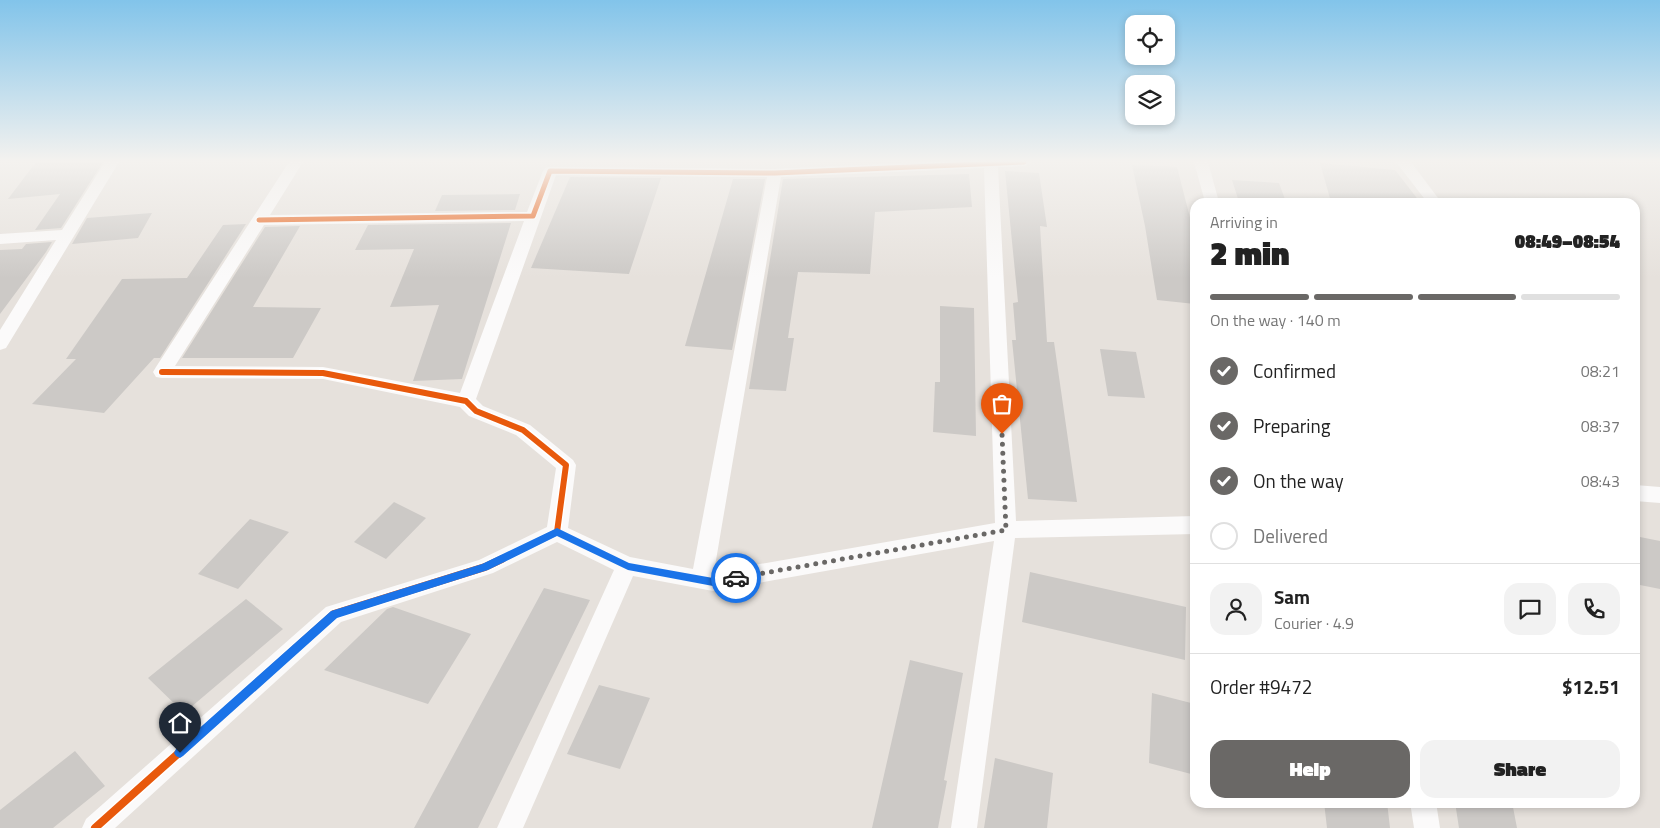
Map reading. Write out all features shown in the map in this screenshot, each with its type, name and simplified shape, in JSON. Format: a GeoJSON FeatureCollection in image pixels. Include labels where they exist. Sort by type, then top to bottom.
{"type":"FeatureCollection","features":[{"type":"Feature","properties":{"kind":"street"},"geometry":{"type":"LineString","coordinates":[[0,344],[88,201]]}},
{"type":"Feature","properties":{"kind":"street"},"geometry":{"type":"LineString","coordinates":[[271,201],[162,372],[322,373],[466,401],[476,411],[523,430],[566,465],[557,532]]}},
{"type":"Feature","properties":{"kind":"street"},"geometry":{"type":"LineString","coordinates":[[466,401],[539,201]]}},
{"type":"Feature","properties":{"kind":"street"},"geometry":{"type":"LineString","coordinates":[[702,580],[770,201]]}},
{"type":"Feature","properties":{"kind":"street"},"geometry":{"type":"LineString","coordinates":[[964,828],[1006,530],[993,201]]}},
{"type":"Feature","properties":{"kind":"street"},"geometry":{"type":"LineString","coordinates":[[259,220],[533,216]]}},
{"type":"Feature","properties":{"kind":"street"},"geometry":{"type":"LineString","coordinates":[[0,239],[68,234]]}},
{"type":"Feature","properties":{"kind":"street"},"geometry":{"type":"LineString","coordinates":[[1640,493],[1660,495]]}},
{"type":"Feature","properties":{"kind":"street"},"geometry":{"type":"LineString","coordinates":[[557,532],[628,566],[713,582],[1006,530],[1190,525]]}},
{"type":"Feature","properties":{"kind":"street"},"geometry":{"type":"LineString","coordinates":[[95,828],[334,614],[485,567],[557,532]]}},
{"type":"Feature","properties":{"kind":"street"},"geometry":{"type":"LineString","coordinates":[[510,828],[628,566]]}},
{"type":"Feature","properties":{"kind":"street"},"geometry":{"type":"LineString","coordinates":[[1424,808],[1427,828]]}},
{"type":"Feature","properties":{"kind":"building"},"geometry":{"type":"Polygon","coordinates":[[[55,201],[78,201],[61,228],[35,230],[55,201]]]}},
{"type":"Feature","properties":{"kind":"building"},"geometry":{"type":"Polygon","coordinates":[[[440,201],[518,201],[515,210],[435,211],[440,201]]]}},
{"type":"Feature","properties":{"kind":"building"},"geometry":{"type":"Polygon","coordinates":[[[560,201],[653,201],[629,274],[531,268],[560,201]]]}},
{"type":"Feature","properties":{"kind":"building"},"geometry":{"type":"Polygon","coordinates":[[[727,201],[761,201],[732,350],[685,346],[727,201]]]}},
{"type":"Feature","properties":{"kind":"building"},"geometry":{"type":"Polygon","coordinates":[[[779,201],[971,201],[972,207],[875,212],[870,274],[798,272],[788,338],[794,338],[786,391],[749,389],[779,201]]]}},
{"type":"Feature","properties":{"kind":"building"},"geometry":{"type":"Polygon","coordinates":[[[1008,201],[1043,201],[1047,227],[1040,226],[1047,342],[1054,342],[1077,502],[1028,499],[1012,340],[1016,340],[1013,303],[1018,302],[1008,201]]]}},
{"type":"Feature","properties":{"kind":"building"},"geometry":{"type":"Polygon","coordinates":[[[1140,201],[1186,201],[1190,218],[1190,303],[1157,300],[1140,201]]]}},
{"type":"Feature","properties":{"kind":"building"},"geometry":{"type":"Polygon","coordinates":[[[152,213],[138,238],[72,244],[87,218],[152,213]]]}},
{"type":"Feature","properties":{"kind":"building"},"geometry":{"type":"Polygon","coordinates":[[[511,223],[462,379],[413,381],[439,305],[390,307],[414,249],[355,250],[368,225],[511,223]]]}},
{"type":"Feature","properties":{"kind":"building"},"geometry":{"type":"Polygon","coordinates":[[[246,224],[160,358],[154,358],[104,413],[32,404],[76,359],[66,359],[122,279],[187,278],[223,225],[246,224]]]}},
{"type":"Feature","properties":{"kind":"building"},"geometry":{"type":"Polygon","coordinates":[[[300,226],[253,307],[321,308],[293,358],[182,358],[265,227],[300,226]]]}},
{"type":"Feature","properties":{"kind":"building"},"geometry":{"type":"Polygon","coordinates":[[[52,242],[0,314],[0,250],[22,249],[26,244],[52,242]]]}},
{"type":"Feature","properties":{"kind":"building"},"geometry":{"type":"Polygon","coordinates":[[[940,306],[974,308],[976,436],[933,432],[935,382],[940,382],[940,306]]]}},
{"type":"Feature","properties":{"kind":"building"},"geometry":{"type":"Polygon","coordinates":[[[1100,349],[1136,352],[1145,398],[1108,396],[1100,349]]]}},
{"type":"Feature","properties":{"kind":"building"},"geometry":{"type":"Polygon","coordinates":[[[394,502],[426,518],[386,559],[354,542],[394,502]]]}},
{"type":"Feature","properties":{"kind":"building"},"geometry":{"type":"Polygon","coordinates":[[[250,519],[289,532],[238,589],[198,574],[250,519]]]}},
{"type":"Feature","properties":{"kind":"building"},"geometry":{"type":"Polygon","coordinates":[[[1640,537],[1660,541],[1660,589],[1640,585],[1640,537]]]}},
{"type":"Feature","properties":{"kind":"building"},"geometry":{"type":"Polygon","coordinates":[[[1030,572],[1186,607],[1185,660],[1022,622],[1030,572]]]}},
{"type":"Feature","properties":{"kind":"building"},"geometry":{"type":"Polygon","coordinates":[[[544,588],[590,600],[478,828],[414,828],[544,588]]]}},
{"type":"Feature","properties":{"kind":"building"},"geometry":{"type":"Polygon","coordinates":[[[246,599],[283,629],[184,713],[148,678],[246,599]]]}},
{"type":"Feature","properties":{"kind":"building"},"geometry":{"type":"Polygon","coordinates":[[[393,607],[471,634],[428,704],[324,670],[387,609],[393,607]]]}},
{"type":"Feature","properties":{"kind":"building"},"geometry":{"type":"Polygon","coordinates":[[[910,660],[963,673],[944,780],[947,781],[938,828],[872,828],[910,660]]]}},
{"type":"Feature","properties":{"kind":"building"},"geometry":{"type":"Polygon","coordinates":[[[599,685],[650,698],[620,769],[567,754],[599,685]]]}},
{"type":"Feature","properties":{"kind":"building"},"geometry":{"type":"Polygon","coordinates":[[[1152,693],[1190,703],[1190,774],[1149,763],[1152,693]]]}},
{"type":"Feature","properties":{"kind":"building"},"geometry":{"type":"Polygon","coordinates":[[[75,751],[105,786],[53,828],[0,828],[0,810],[75,751]]]}},
{"type":"Feature","properties":{"kind":"building"},"geometry":{"type":"Polygon","coordinates":[[[995,758],[1053,773],[1047,828],[984,828],[995,758]]]}},
{"type":"Feature","properties":{"kind":"building"},"geometry":{"type":"Polygon","coordinates":[[[1325,808],[1388,808],[1390,828],[1327,828],[1325,808]]]}},
{"type":"Feature","properties":{"kind":"building"},"geometry":{"type":"Polygon","coordinates":[[[1456,808],[1513,808],[1517,828],[1459,828],[1456,808]]]}},
{"type":"Feature","properties":{"kind":"cycle path"},"geometry":{"type":"LineString","coordinates":[[259,220],[533,216],[539,201]]}},
{"type":"Feature","properties":{"kind":"cycle path"},"geometry":{"type":"LineString","coordinates":[[95,828],[334,614],[485,567],[557,532],[566,465],[523,430],[476,411],[466,401],[323,373],[162,372]]}},
{"type":"Feature","properties":{"kind":"way so far"},"geometry":{"type":"LineString","coordinates":[[736,578],[1006,530],[1002,434]]}},
{"type":"Feature","properties":{"kind":"route"},"geometry":{"type":"LineString","coordinates":[[180,753],[334,614],[485,567],[557,532],[628,566],[713,582],[736,578]]}}]}
